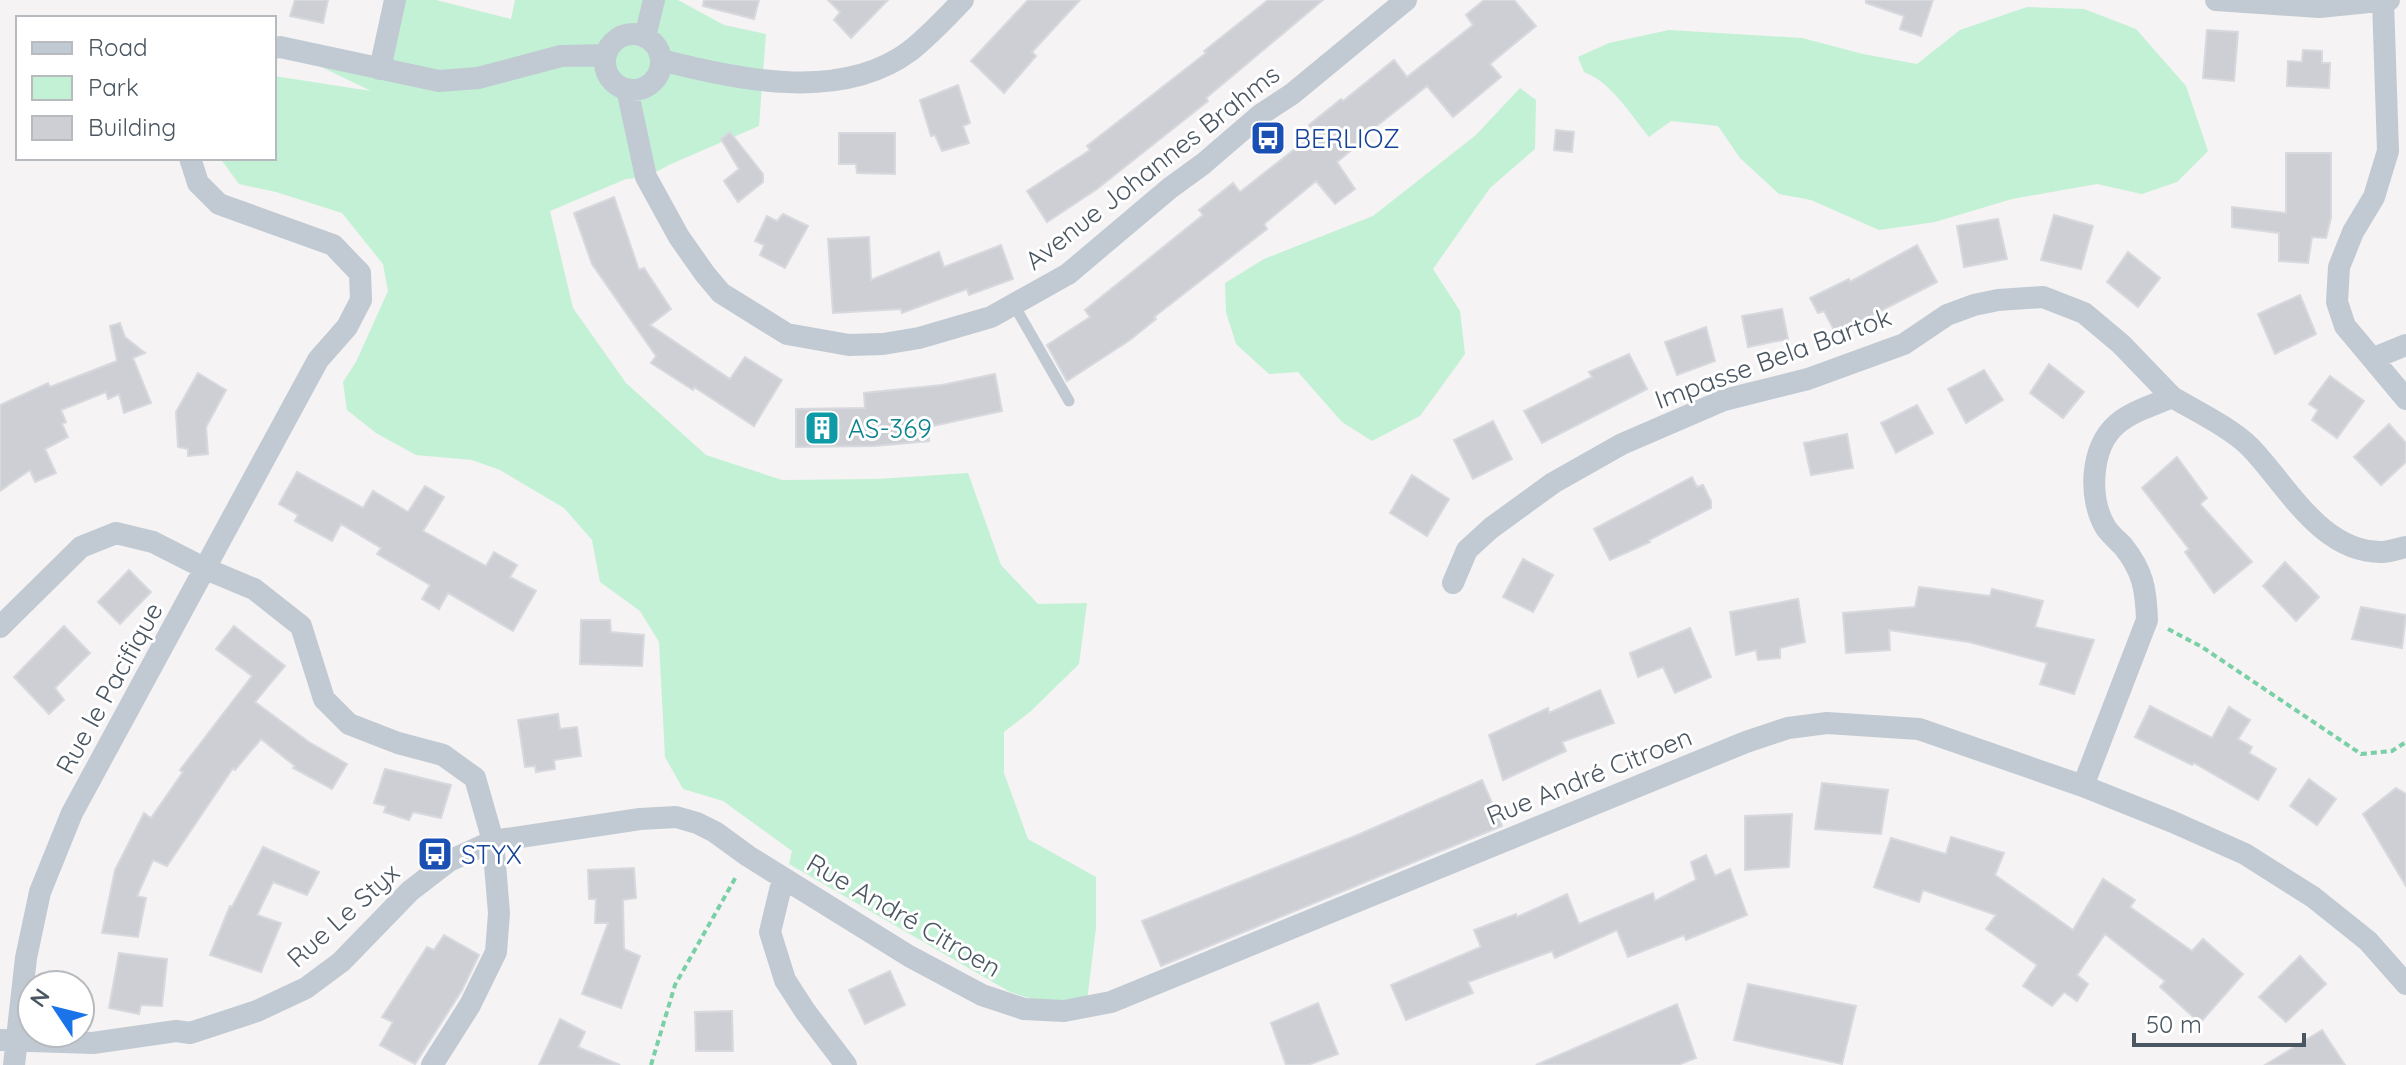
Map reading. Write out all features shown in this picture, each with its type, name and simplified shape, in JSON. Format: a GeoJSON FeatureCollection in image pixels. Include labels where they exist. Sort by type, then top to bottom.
{"type":"FeatureCollection","features":[{"type":"Feature","properties":{"kind":"street"},"geometry":{"type":"LineString","coordinates":[[380,69],[395,0]]}},
{"type":"Feature","properties":{"kind":"street"},"geometry":{"type":"LineString","coordinates":[[645,37],[654,0]]}},
{"type":"Feature","properties":{"kind":"street"},"geometry":{"type":"LineString","coordinates":[[661,60],[760,80],[803,83],[845,78],[872,70],[908,52],[963,0]]}},
{"type":"Feature","properties":{"kind":"street","name":"Avenue Johannes Brahms"},"geometry":{"type":"LineString","coordinates":[[627,89],[646,177],[675,230],[721,293],[787,334],[849,345],[883,344],[919,338],[991,317],[1076,267],[1260,115],[1292,94],[1406,0]]}},
{"type":"Feature","properties":{"kind":"street"},"geometry":{"type":"LineString","coordinates":[[2216,0],[2319,7],[2389,0]]}},
{"type":"Feature","properties":{"kind":"street"},"geometry":{"type":"LineString","coordinates":[[2383,1],[2388,151],[2374,197],[2353,232],[2339,267],[2337,302],[2345,326],[2406,399]]}},
{"type":"Feature","properties":{"kind":"street"},"geometry":{"type":"LineString","coordinates":[[637,34],[645,37],[657,46],[660,69],[651,83],[636,90],[619,86],[607,73],[609,47],[621,37],[637,34]]}},
{"type":"Feature","properties":{"kind":"street"},"geometry":{"type":"LineString","coordinates":[[276,48],[439,81],[478,78],[561,56],[606,55]]}},
{"type":"Feature","properties":{"kind":"street","name":"Rue le Pacifique"},"geometry":{"type":"LineString","coordinates":[[14,1065],[8,1040],[40,892],[72,813],[318,360],[347,327],[361,300],[360,273],[333,245],[219,204],[198,183],[191,160]]}},
{"type":"Feature","properties":{"kind":"street","name":"Impasse Bela Bartok"},"geometry":{"type":"LineString","coordinates":[[1453,583],[1467,550],[1491,528],[1553,483],[1622,444],[1724,400],[1808,379],[1904,344],[1947,315],[1974,305],[2043,297],[2084,313],[2121,344],[2172,397],[2248,445],[2303,509],[2333,537],[2357,548],[2381,552],[2406,547]]}},
{"type":"Feature","properties":{"kind":"street"},"geometry":{"type":"LineString","coordinates":[[2374,358],[2406,345]]}},
{"type":"Feature","properties":{"kind":"street"},"geometry":{"type":"LineString","coordinates":[[2083,786],[2147,620],[2146,592],[2140,570],[2106,529],[2097,507],[2094,483],[2098,452],[2115,425],[2135,412],[2172,397]]}},
{"type":"Feature","properties":{"kind":"street"},"geometry":{"type":"LineString","coordinates":[[0,627],[81,547],[116,533],[153,542],[254,589],[301,626],[324,699],[349,724],[398,743],[443,755],[475,778],[493,841],[499,913],[496,952],[470,1005],[432,1065]]}},
{"type":"Feature","properties":{"kind":"street","name":"Rue André Citroen"},"geometry":{"type":"LineString","coordinates":[[783,878],[909,956],[982,995],[1024,1009],[1064,1011],[1111,1002],[1788,728],[1827,723],[1919,729],[2083,786],[2245,854],[2313,897],[2368,941],[2406,984]]}},
{"type":"Feature","properties":{"kind":"street","name":"Rue Le Styx"},"geometry":{"type":"LineString","coordinates":[[8,1040],[93,1043],[176,1031],[190,1033],[257,1011],[306,988],[341,962],[410,891],[449,861],[493,841],[640,819],[676,817],[715,832],[783,878]]}},
{"type":"Feature","properties":{"kind":"street"},"geometry":{"type":"LineString","coordinates":[[783,878],[770,932],[785,980],[842,1064]]}},
{"type":"Feature","properties":{"kind":"lane"},"geometry":{"type":"LineString","coordinates":[[1014,305],[1069,401]]}},
{"type":"Feature","properties":{"kind":"path"},"geometry":{"type":"LineString","coordinates":[[2147,620],[2202,647],[2361,754],[2392,751],[2406,742]]}},
{"type":"Feature","properties":{"kind":"path"},"geometry":{"type":"LineString","coordinates":[[651,1065],[675,985],[748,856]]}},
{"type":"Feature","properties":{"kind":"green space"},"geometry":{"type":"Polygon","coordinates":[[[395,0],[436,0],[511,19],[515,0],[678,0],[724,25],[766,34],[759,126],[646,177],[626,179],[550,211],[573,308],[626,383],[706,455],[782,480],[878,479],[968,473],[1001,565],[1038,604],[1087,603],[1079,664],[1031,711],[1004,732],[1004,773],[1028,839],[1096,877],[1096,928],[1087,1001],[1042,1002],[1010,992],[789,864],[792,851],[723,801],[683,789],[665,757],[659,642],[640,611],[600,582],[592,540],[564,508],[500,470],[472,460],[416,455],[376,433],[347,410],[343,382],[356,362],[388,291],[383,264],[342,213],[239,184],[221,160],[276,160],[276,76],[371,91],[280,47],[379,69],[395,0]]]}},
{"type":"Feature","properties":{"kind":"green space"},"geometry":{"type":"Polygon","coordinates":[[[2027,7],[2084,9],[2136,29],[2186,86],[2208,151],[2177,182],[2142,194],[2097,184],[2012,199],[1935,222],[1879,230],[1811,200],[1779,194],[1740,158],[1718,126],[1671,121],[1649,137],[1612,91],[1584,72],[1578,57],[1609,43],[1669,30],[1802,38],[1917,64],[1960,30],[2027,7]]]}},
{"type":"Feature","properties":{"kind":"green space"},"geometry":{"type":"Polygon","coordinates":[[[1520,88],[1536,100],[1535,149],[1490,188],[1433,269],[1460,311],[1465,354],[1420,416],[1372,441],[1342,422],[1298,372],[1269,374],[1236,344],[1226,312],[1225,283],[1264,259],[1373,216],[1476,135],[1520,88]]]}},
{"type":"Feature","properties":{"kind":"building"},"geometry":{"type":"Polygon","coordinates":[[[295,0],[328,0],[323,23],[290,16],[295,0]]]}},
{"type":"Feature","properties":{"kind":"building"},"geometry":{"type":"Polygon","coordinates":[[[704,0],[759,0],[754,19],[703,6],[704,0]]]}},
{"type":"Feature","properties":{"kind":"building"},"geometry":{"type":"Polygon","coordinates":[[[828,0],[888,0],[851,38],[834,20],[840,12],[828,0]]]}},
{"type":"Feature","properties":{"kind":"building"},"geometry":{"type":"Polygon","coordinates":[[[1028,0],[1080,0],[1032,52],[1036,56],[1004,93],[971,61],[1028,0]]]}},
{"type":"Feature","properties":{"kind":"building"},"geometry":{"type":"Polygon","coordinates":[[[1268,0],[1323,0],[1206,98],[1208,101],[1097,189],[1047,222],[1027,191],[1090,150],[1087,146],[1268,0]]]}},
{"type":"Feature","properties":{"kind":"building"},"geometry":{"type":"Polygon","coordinates":[[[1484,0],[1514,0],[1536,26],[1490,64],[1501,77],[1453,117],[1427,86],[1337,162],[1355,189],[1335,204],[1316,181],[1264,224],[1267,229],[1154,317],[1156,319],[1130,340],[1067,381],[1047,345],[1090,317],[1085,310],[1203,215],[1199,210],[1233,183],[1240,192],[1315,133],[1309,125],[1394,60],[1407,77],[1473,25],[1466,15],[1484,0]]]}},
{"type":"Feature","properties":{"kind":"building"},"geometry":{"type":"Polygon","coordinates":[[[1866,0],[1933,0],[1921,36],[1900,29],[1904,16],[1866,3],[1866,0]]]}},
{"type":"Feature","properties":{"kind":"building"},"geometry":{"type":"Polygon","coordinates":[[[2207,30],[2238,32],[2234,81],[2203,78],[2207,30]]]}},
{"type":"Feature","properties":{"kind":"building"},"geometry":{"type":"Polygon","coordinates":[[[2303,50],[2322,51],[2322,63],[2330,63],[2329,88],[2287,86],[2288,61],[2302,62],[2303,50]]]}},
{"type":"Feature","properties":{"kind":"building"},"geometry":{"type":"Polygon","coordinates":[[[958,85],[970,123],[963,126],[969,143],[942,151],[935,135],[931,136],[920,100],[958,85]]]}},
{"type":"Feature","properties":{"kind":"building"},"geometry":{"type":"Polygon","coordinates":[[[1556,130],[1574,132],[1572,152],[1554,150],[1556,130]]]}},
{"type":"Feature","properties":{"kind":"building"},"geometry":{"type":"Polygon","coordinates":[[[730,132],[763,174],[763,182],[738,202],[724,181],[739,169],[721,139],[730,132]]]}},
{"type":"Feature","properties":{"kind":"building"},"geometry":{"type":"Polygon","coordinates":[[[839,133],[895,133],[895,174],[857,173],[856,164],[839,164],[839,133]]]}},
{"type":"Feature","properties":{"kind":"building"},"geometry":{"type":"Polygon","coordinates":[[[2286,153],[2331,153],[2331,218],[2326,238],[2312,237],[2308,263],[2279,261],[2279,233],[2232,227],[2232,207],[2286,213],[2286,153]]]}},
{"type":"Feature","properties":{"kind":"building"},"geometry":{"type":"Polygon","coordinates":[[[614,197],[639,270],[644,268],[671,309],[650,325],[730,379],[745,357],[782,380],[754,426],[651,363],[656,356],[592,264],[574,213],[614,197]]]}},
{"type":"Feature","properties":{"kind":"building"},"geometry":{"type":"Polygon","coordinates":[[[783,214],[808,226],[785,268],[760,255],[764,245],[755,241],[767,216],[777,221],[783,214]]]}},
{"type":"Feature","properties":{"kind":"building"},"geometry":{"type":"Polygon","coordinates":[[[2054,215],[2093,226],[2081,269],[2041,260],[2054,215]]]}},
{"type":"Feature","properties":{"kind":"building"},"geometry":{"type":"Polygon","coordinates":[[[1998,219],[2007,259],[1964,267],[1957,226],[1998,219]]]}},
{"type":"Feature","properties":{"kind":"building"},"geometry":{"type":"Polygon","coordinates":[[[869,237],[871,280],[939,252],[944,267],[1001,245],[1013,279],[969,295],[967,289],[902,313],[901,309],[833,313],[828,239],[869,237]]]}},
{"type":"Feature","properties":{"kind":"building"},"geometry":{"type":"Polygon","coordinates":[[[1917,245],[1937,282],[1836,334],[1824,311],[1818,313],[1810,298],[1849,279],[1850,282],[1917,245]]]}},
{"type":"Feature","properties":{"kind":"building"},"geometry":{"type":"Polygon","coordinates":[[[2128,252],[2160,278],[2138,307],[2107,282],[2128,252]]]}},
{"type":"Feature","properties":{"kind":"building"},"geometry":{"type":"Polygon","coordinates":[[[2300,295],[2316,334],[2275,354],[2258,314],[2300,295]]]}},
{"type":"Feature","properties":{"kind":"building"},"geometry":{"type":"Polygon","coordinates":[[[1782,309],[1788,339],[1748,347],[1742,316],[1782,309]]]}},
{"type":"Feature","properties":{"kind":"building"},"geometry":{"type":"Polygon","coordinates":[[[120,323],[125,337],[145,353],[133,358],[151,403],[124,413],[119,394],[108,399],[106,392],[61,410],[66,422],[62,424],[68,437],[45,449],[56,473],[35,482],[30,470],[0,491],[0,405],[48,383],[50,387],[117,361],[110,326],[120,323]]]}},
{"type":"Feature","properties":{"kind":"building"},"geometry":{"type":"Polygon","coordinates":[[[1706,327],[1715,361],[1677,375],[1665,342],[1706,327]]]}},
{"type":"Feature","properties":{"kind":"building"},"geometry":{"type":"Polygon","coordinates":[[[1629,354],[1647,389],[1542,443],[1524,411],[1592,377],[1589,372],[1629,354]]]}},
{"type":"Feature","properties":{"kind":"building"},"geometry":{"type":"Polygon","coordinates":[[[2049,364],[2084,392],[2063,418],[2030,393],[2049,364]]]}},
{"type":"Feature","properties":{"kind":"building"},"geometry":{"type":"Polygon","coordinates":[[[1984,370],[2003,400],[1966,423],[1948,389],[1984,370]]]}},
{"type":"Feature","properties":{"kind":"building"},"geometry":{"type":"Polygon","coordinates":[[[198,373],[226,390],[206,427],[208,454],[188,456],[188,449],[178,447],[176,412],[198,373]]]}},
{"type":"Feature","properties":{"kind":"building"},"geometry":{"type":"Polygon","coordinates":[[[995,374],[1002,411],[928,427],[929,441],[875,446],[796,447],[796,409],[865,408],[864,393],[942,385],[995,374]]]}},
{"type":"Feature","properties":{"kind":"building"},"geometry":{"type":"Polygon","coordinates":[[[2330,376],[2364,401],[2337,438],[2312,420],[2318,410],[2309,404],[2330,376]]]}},
{"type":"Feature","properties":{"kind":"building"},"geometry":{"type":"Polygon","coordinates":[[[1917,405],[1933,433],[1896,453],[1881,423],[1917,405]]]}},
{"type":"Feature","properties":{"kind":"building"},"geometry":{"type":"Polygon","coordinates":[[[1493,421],[1512,459],[1473,479],[1454,440],[1493,421]]]}},
{"type":"Feature","properties":{"kind":"building"},"geometry":{"type":"Polygon","coordinates":[[[2389,424],[2406,443],[2406,462],[2381,485],[2354,457],[2389,424]]]}},
{"type":"Feature","properties":{"kind":"building"},"geometry":{"type":"Polygon","coordinates":[[[1847,434],[1853,468],[1811,475],[1804,443],[1847,434]]]}},
{"type":"Feature","properties":{"kind":"building"},"geometry":{"type":"Polygon","coordinates":[[[2177,457],[2207,498],[2200,504],[2252,562],[2214,593],[2185,552],[2189,549],[2142,488],[2177,457]]]}},
{"type":"Feature","properties":{"kind":"building"},"geometry":{"type":"Polygon","coordinates":[[[297,472],[363,508],[373,491],[408,512],[425,486],[444,497],[423,531],[486,566],[494,552],[517,565],[510,577],[536,591],[513,631],[448,593],[439,609],[422,599],[430,585],[377,554],[381,548],[341,524],[332,541],[295,521],[298,515],[279,504],[297,472]]]}},
{"type":"Feature","properties":{"kind":"building"},"geometry":{"type":"Polygon","coordinates":[[[1412,475],[1449,499],[1427,536],[1390,513],[1412,475]]]}},
{"type":"Feature","properties":{"kind":"building"},"geometry":{"type":"Polygon","coordinates":[[[1692,477],[1697,487],[1703,485],[1711,508],[1610,560],[1594,529],[1692,477]]]}},
{"type":"Feature","properties":{"kind":"building"},"geometry":{"type":"Polygon","coordinates":[[[1523,559],[1553,575],[1533,612],[1503,597],[1523,559]]]}},
{"type":"Feature","properties":{"kind":"building"},"geometry":{"type":"Polygon","coordinates":[[[2285,562],[2319,597],[2296,621],[2263,586],[2285,562]]]}},
{"type":"Feature","properties":{"kind":"building"},"geometry":{"type":"Polygon","coordinates":[[[129,570],[151,592],[120,624],[98,602],[129,570]]]}},
{"type":"Feature","properties":{"kind":"building"},"geometry":{"type":"Polygon","coordinates":[[[1919,587],[1990,596],[1992,589],[2043,601],[2035,627],[2094,640],[2074,694],[2040,684],[2047,663],[1969,642],[1889,630],[1890,650],[1846,653],[1843,613],[1915,607],[1919,587]]]}},
{"type":"Feature","properties":{"kind":"building"},"geometry":{"type":"Polygon","coordinates":[[[1798,599],[1805,642],[1780,648],[1780,658],[1758,660],[1756,650],[1736,655],[1730,612],[1798,599]]]}},
{"type":"Feature","properties":{"kind":"building"},"geometry":{"type":"Polygon","coordinates":[[[2361,607],[2406,615],[2402,648],[2352,639],[2361,607]]]}},
{"type":"Feature","properties":{"kind":"building"},"geometry":{"type":"Polygon","coordinates":[[[581,620],[610,620],[611,632],[644,635],[642,666],[580,664],[581,620]]]}},
{"type":"Feature","properties":{"kind":"building"},"geometry":{"type":"Polygon","coordinates":[[[64,626],[90,653],[55,688],[64,700],[49,714],[14,677],[64,626]]]}},
{"type":"Feature","properties":{"kind":"building"},"geometry":{"type":"Polygon","coordinates":[[[234,626],[285,666],[255,702],[309,742],[347,764],[332,789],[293,768],[295,766],[261,739],[235,770],[233,768],[167,866],[153,860],[137,896],[146,898],[138,937],[102,933],[115,870],[144,813],[151,818],[183,772],[180,770],[252,676],[216,649],[234,626]]]}},
{"type":"Feature","properties":{"kind":"building"},"geometry":{"type":"Polygon","coordinates":[[[1690,628],[1711,677],[1675,693],[1663,667],[1638,677],[1630,653],[1690,628]]]}},
{"type":"Feature","properties":{"kind":"building"},"geometry":{"type":"Polygon","coordinates":[[[1600,690],[1614,723],[1562,742],[1566,751],[1503,780],[1489,735],[1548,708],[1549,713],[1600,690]]]}},
{"type":"Feature","properties":{"kind":"building"},"geometry":{"type":"Polygon","coordinates":[[[2150,706],[2212,738],[2229,707],[2250,720],[2238,739],[2252,747],[2249,753],[2276,769],[2258,800],[2194,763],[2192,765],[2135,737],[2150,706]]]}},
{"type":"Feature","properties":{"kind":"building"},"geometry":{"type":"Polygon","coordinates":[[[558,714],[560,729],[577,727],[581,756],[554,760],[555,769],[536,772],[535,766],[525,767],[518,720],[558,714]]]}},
{"type":"Feature","properties":{"kind":"building"},"geometry":{"type":"Polygon","coordinates":[[[385,769],[451,785],[441,818],[413,812],[409,820],[384,812],[386,806],[374,803],[385,769]]]}},
{"type":"Feature","properties":{"kind":"building"},"geometry":{"type":"Polygon","coordinates":[[[2309,779],[2336,799],[2317,825],[2290,806],[2309,779]]]}},
{"type":"Feature","properties":{"kind":"building"},"geometry":{"type":"Polygon","coordinates":[[[1482,780],[1502,826],[1161,966],[1142,921],[1360,834],[1482,780]]]}},
{"type":"Feature","properties":{"kind":"building"},"geometry":{"type":"Polygon","coordinates":[[[1822,783],[1888,790],[1881,834],[1815,829],[1822,783]]]}},
{"type":"Feature","properties":{"kind":"building"},"geometry":{"type":"Polygon","coordinates":[[[2396,788],[2406,794],[2406,886],[2363,814],[2396,788]]]}},
{"type":"Feature","properties":{"kind":"building"},"geometry":{"type":"Polygon","coordinates":[[[1792,814],[1789,867],[1745,870],[1745,816],[1792,814]]]}},
{"type":"Feature","properties":{"kind":"building"},"geometry":{"type":"Polygon","coordinates":[[[1951,837],[2004,853],[1995,875],[2073,930],[2103,879],[2135,900],[2130,907],[2192,951],[2203,939],[2243,974],[2200,1023],[2160,987],[2165,981],[2105,934],[2077,975],[2088,984],[2077,1001],[2064,992],[2052,1006],[2023,986],[2037,965],[1986,929],[1996,915],[1923,890],[1919,902],[1874,887],[1891,838],[1946,854],[1951,837]]]}},
{"type":"Feature","properties":{"kind":"building"},"geometry":{"type":"Polygon","coordinates":[[[263,847],[319,872],[307,895],[273,882],[257,915],[281,923],[261,972],[210,955],[230,906],[263,847]]]}},
{"type":"Feature","properties":{"kind":"building"},"geometry":{"type":"Polygon","coordinates":[[[1706,855],[1715,876],[1730,869],[1747,915],[1686,940],[1684,935],[1628,957],[1617,930],[1555,958],[1552,951],[1468,982],[1473,993],[1406,1020],[1391,985],[1481,947],[1474,930],[1516,914],[1517,917],[1567,894],[1579,924],[1653,893],[1655,901],[1696,880],[1691,862],[1706,855]]]}},
{"type":"Feature","properties":{"kind":"building"},"geometry":{"type":"Polygon","coordinates":[[[634,868],[636,898],[623,900],[624,949],[640,956],[621,1008],[582,994],[608,923],[595,923],[596,899],[589,899],[588,870],[634,868]]]}},
{"type":"Feature","properties":{"kind":"building"},"geometry":{"type":"Polygon","coordinates":[[[444,935],[479,955],[462,990],[415,1064],[380,1045],[393,1022],[382,1017],[427,947],[434,950],[444,935]]]}},
{"type":"Feature","properties":{"kind":"building"},"geometry":{"type":"Polygon","coordinates":[[[119,953],[167,959],[162,1006],[141,1005],[139,1014],[109,1008],[119,953]]]}},
{"type":"Feature","properties":{"kind":"building"},"geometry":{"type":"Polygon","coordinates":[[[2300,956],[2326,984],[2286,1022],[2259,997],[2300,956]]]}},
{"type":"Feature","properties":{"kind":"building"},"geometry":{"type":"Polygon","coordinates":[[[890,971],[905,1005],[865,1024],[849,990],[890,971]]]}},
{"type":"Feature","properties":{"kind":"building"},"geometry":{"type":"Polygon","coordinates":[[[1748,984],[1856,1006],[1842,1064],[1734,1040],[1748,984]]]}},
{"type":"Feature","properties":{"kind":"building"},"geometry":{"type":"Polygon","coordinates":[[[1318,1003],[1338,1054],[1308,1065],[1286,1065],[1271,1023],[1318,1003]]]}},
{"type":"Feature","properties":{"kind":"building"},"geometry":{"type":"Polygon","coordinates":[[[1677,1004],[1696,1058],[1678,1065],[1536,1065],[1677,1004]]]}},
{"type":"Feature","properties":{"kind":"building"},"geometry":{"type":"Polygon","coordinates":[[[732,1011],[733,1051],[696,1051],[695,1012],[732,1011]]]}},
{"type":"Feature","properties":{"kind":"building"},"geometry":{"type":"Polygon","coordinates":[[[560,1019],[585,1032],[578,1047],[620,1065],[539,1065],[560,1019]]]}},
{"type":"Feature","properties":{"kind":"building"},"geometry":{"type":"Polygon","coordinates":[[[2322,1030],[2345,1065],[2265,1065],[2322,1030]]]}},
{"type":"Feature","properties":{"kind":"place","name":"BERLIOZ"},"geometry":{"type":"Point","coordinates":[1268,138]}},
{"type":"Feature","properties":{"kind":"place","name":"AS-369"},"geometry":{"type":"Point","coordinates":[822,428]}},
{"type":"Feature","properties":{"kind":"place","name":"STYX"},"geometry":{"type":"Point","coordinates":[435,854]}}]}
